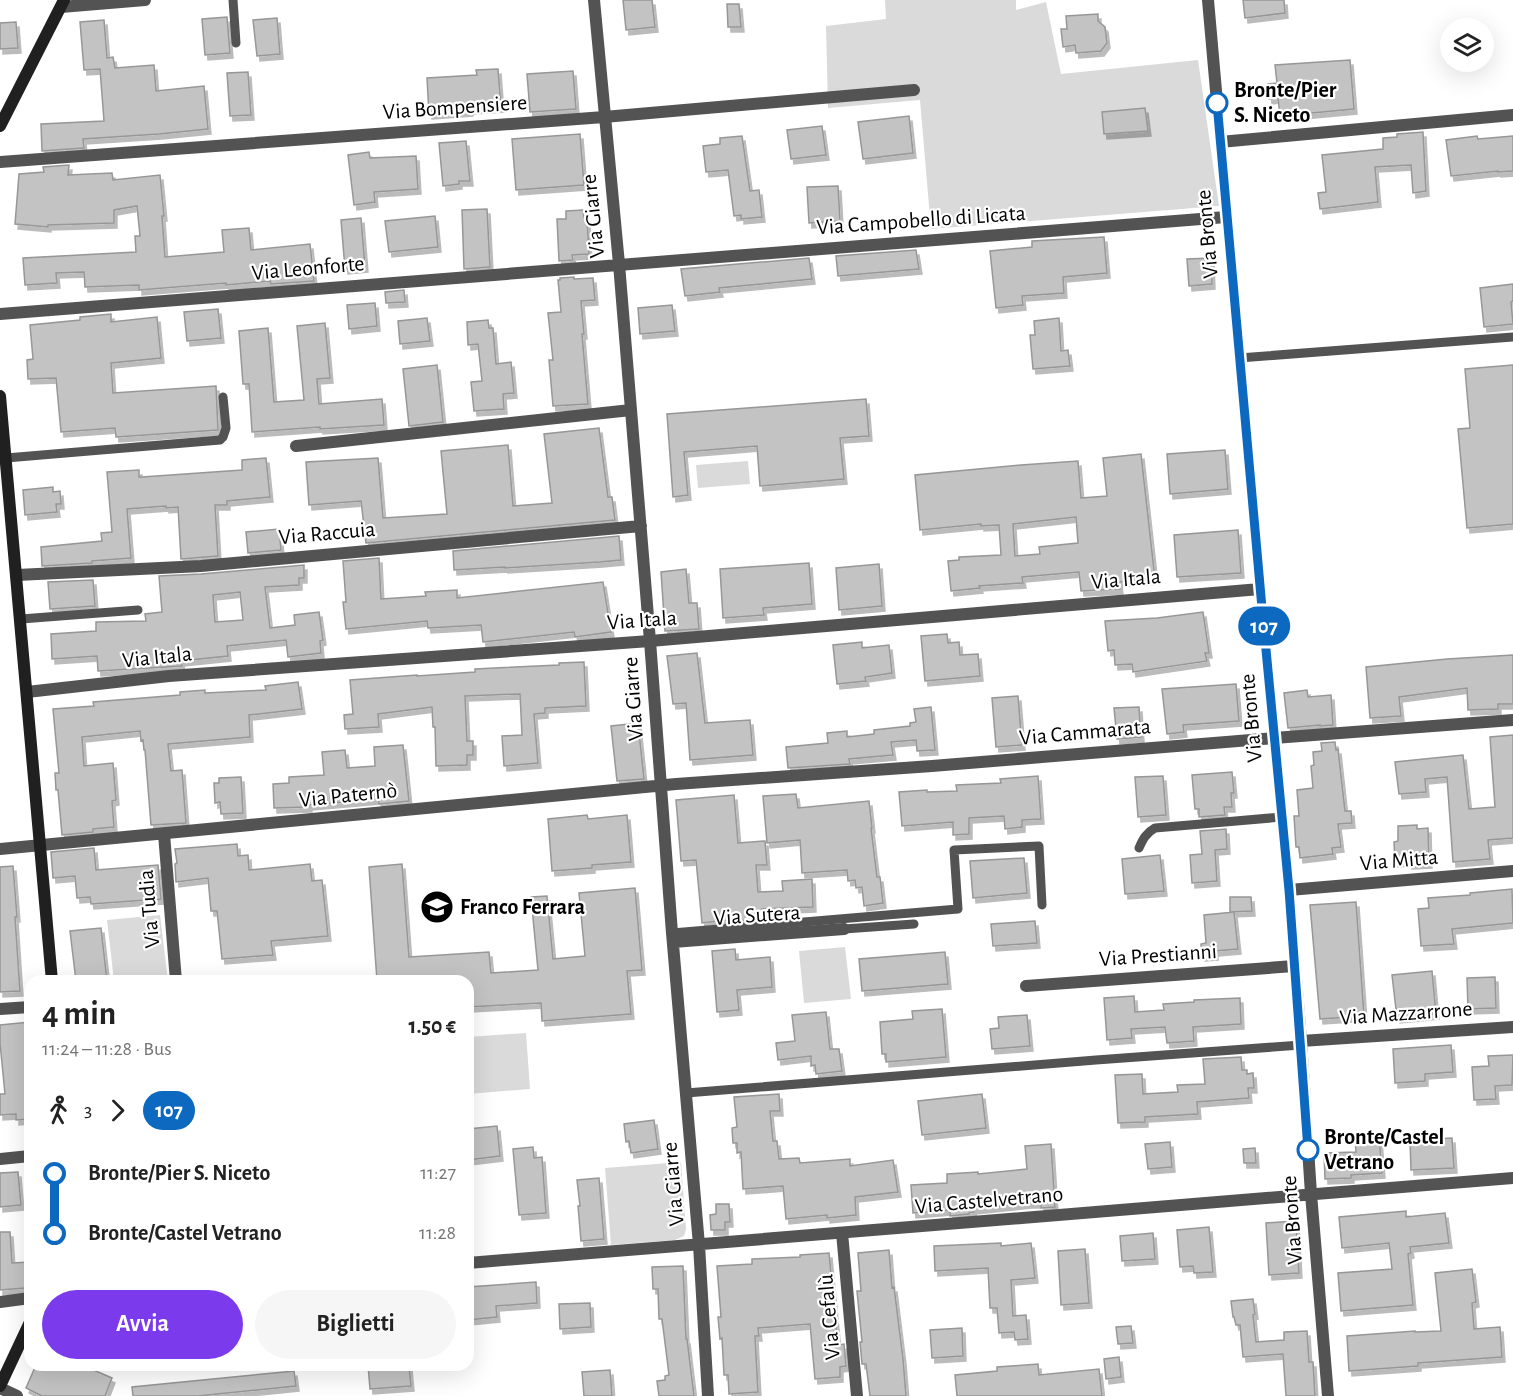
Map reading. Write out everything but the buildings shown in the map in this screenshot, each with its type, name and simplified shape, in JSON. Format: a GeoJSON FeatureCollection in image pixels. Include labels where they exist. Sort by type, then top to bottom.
{"type":"FeatureCollection","features":[{"type":"Feature","properties":{"kind":"main road"},"geometry":{"type":"LineString","coordinates":[[0,126],[62,3]]}},
{"type":"Feature","properties":{"kind":"main road"},"geometry":{"type":"LineString","coordinates":[[0,396],[51,975]]}},
{"type":"Feature","properties":{"kind":"main road"},"geometry":{"type":"LineString","coordinates":[[0,1387],[24,1336]]}},
{"type":"Feature","properties":{"kind":"street"},"geometry":{"type":"LineString","coordinates":[[62,3],[145,0]]}},
{"type":"Feature","properties":{"kind":"street","name":"Via Giarre"},"geometry":{"type":"LineString","coordinates":[[594,0],[641,526],[672,938],[699,1245],[708,1396]]}},
{"type":"Feature","properties":{"kind":"street","name":"Via Bronte"},"geometry":{"type":"LineString","coordinates":[[1208,0],[1289,890],[1328,1396]]}},
{"type":"Feature","properties":{"kind":"street","name":"Via Bompensiere"},"geometry":{"type":"LineString","coordinates":[[0,162],[604,117],[914,90]]}},
{"type":"Feature","properties":{"kind":"street"},"geometry":{"type":"LineString","coordinates":[[1220,142],[1513,115]]}},
{"type":"Feature","properties":{"kind":"street","name":"Via Campobello di Licata"},"geometry":{"type":"LineString","coordinates":[[619,264],[1226,217]]}},
{"type":"Feature","properties":{"kind":"street","name":"Via Leonforte"},"geometry":{"type":"LineString","coordinates":[[0,314],[619,264]]}},
{"type":"Feature","properties":{"kind":"street"},"geometry":{"type":"LineString","coordinates":[[296,446],[631,410]]}},
{"type":"Feature","properties":{"kind":"street","name":"Via Raccuia"},"geometry":{"type":"LineString","coordinates":[[17,575],[201,566],[641,526]]}},
{"type":"Feature","properties":{"kind":"street","name":"Via Itala"},"geometry":{"type":"LineString","coordinates":[[27,692],[169,676],[650,640],[1260,589]]}},
{"type":"Feature","properties":{"kind":"street","name":"Via Cammarata"},"geometry":{"type":"LineString","coordinates":[[660,786],[1513,720]]}},
{"type":"Feature","properties":{"kind":"street","name":"Via Paternò"},"geometry":{"type":"LineString","coordinates":[[0,849],[660,786]]}},
{"type":"Feature","properties":{"kind":"street","name":"Via Tudia"},"geometry":{"type":"LineString","coordinates":[[164,834],[176,975]]}},
{"type":"Feature","properties":{"kind":"street","name":"Via Mitta"},"geometry":{"type":"LineString","coordinates":[[1289,890],[1513,871]]}},
{"type":"Feature","properties":{"kind":"street","name":"Via Sutera"},"geometry":{"type":"LineString","coordinates":[[672,938],[844,929]]}},
{"type":"Feature","properties":{"kind":"street","name":"Via Prestianni"},"geometry":{"type":"LineString","coordinates":[[1026,986],[1294,966]]}},
{"type":"Feature","properties":{"kind":"street"},"geometry":{"type":"LineString","coordinates":[[0,1009],[24,1007]]}},
{"type":"Feature","properties":{"kind":"street","name":"Via Mazzarrone"},"geometry":{"type":"LineString","coordinates":[[1301,1043],[1513,1027]]}},
{"type":"Feature","properties":{"kind":"street"},"geometry":{"type":"LineString","coordinates":[[0,1158],[24,1156]]}},
{"type":"Feature","properties":{"kind":"street","name":"Via Castelvetrano"},"geometry":{"type":"LineString","coordinates":[[474,1263],[1513,1178]]}},
{"type":"Feature","properties":{"kind":"street","name":"Via Cefalù"},"geometry":{"type":"LineString","coordinates":[[842,1233],[857,1396]]}},
{"type":"Feature","properties":{"kind":"street"},"geometry":{"type":"LineString","coordinates":[[0,1302],[24,1299]]}},
{"type":"Feature","properties":{"kind":"street"},"geometry":{"type":"LineString","coordinates":[[0,1387],[17,1396]]}},
{"type":"Feature","properties":{"kind":"lane"},"geometry":{"type":"LineString","coordinates":[[233,0],[236,43]]}},
{"type":"Feature","properties":{"kind":"lane"},"geometry":{"type":"LineString","coordinates":[[1239,358],[1513,337]]}},
{"type":"Feature","properties":{"kind":"lane"},"geometry":{"type":"LineString","coordinates":[[6,458],[220,440],[225,428],[223,397]]}},
{"type":"Feature","properties":{"kind":"lane"},"geometry":{"type":"LineString","coordinates":[[21,620],[138,610]]}},
{"type":"Feature","properties":{"kind":"lane"},"geometry":{"type":"LineString","coordinates":[[1139,848],[1143,838],[1155,828],[1282,817]]}},
{"type":"Feature","properties":{"kind":"lane"},"geometry":{"type":"LineString","coordinates":[[672,938],[958,909],[954,850],[1039,846],[1042,905]]}},
{"type":"Feature","properties":{"kind":"lane"},"geometry":{"type":"LineString","coordinates":[[844,929],[914,924]]}},
{"type":"Feature","properties":{"kind":"lane"},"geometry":{"type":"LineString","coordinates":[[686,1093],[1301,1043]]}},
{"type":"Feature","properties":{"kind":"shaded area"},"geometry":{"type":"Polygon","coordinates":[[[885,0],[1016,0],[1016,10],[1046,2],[1061,74],[1198,60],[1219,206],[931,229],[920,100],[828,108],[826,26],[886,19],[885,0]]]}},
{"type":"Feature","properties":{"kind":"shaded area"},"geometry":{"type":"Polygon","coordinates":[[[748,461],[750,484],[698,488],[696,465],[748,461]]]}},
{"type":"Feature","properties":{"kind":"shaded area"},"geometry":{"type":"Polygon","coordinates":[[[160,915],[167,975],[113,975],[107,920],[160,915]]]}},
{"type":"Feature","properties":{"kind":"shaded area"},"geometry":{"type":"Polygon","coordinates":[[[845,947],[851,999],[804,1003],[799,951],[845,947]]]}},
{"type":"Feature","properties":{"kind":"shaded area"},"geometry":{"type":"Polygon","coordinates":[[[526,1033],[530,1089],[474,1094],[474,1037],[526,1033]]]}},
{"type":"Feature","properties":{"kind":"shaded area"},"geometry":{"type":"Polygon","coordinates":[[[681,1162],[686,1229],[684,1236],[675,1240],[611,1245],[605,1168],[681,1162]]]}},
{"type":"Feature","properties":{"kind":"bus line","name":"107"},"geometry":{"type":"LineString","coordinates":[[1217,103],[1289,890],[1308,1150]]}},
{"type":"Feature","properties":{"kind":"place","name":"Bronte/Pier S. Niceto"},"geometry":{"type":"Point","coordinates":[1217,103]}},
{"type":"Feature","properties":{"kind":"place","name":"Franco Ferrara"},"geometry":{"type":"Point","coordinates":[437,907]}},
{"type":"Feature","properties":{"kind":"place","name":"Bronte/Castel Vetrano"},"geometry":{"type":"Point","coordinates":[1308,1150]}}]}
